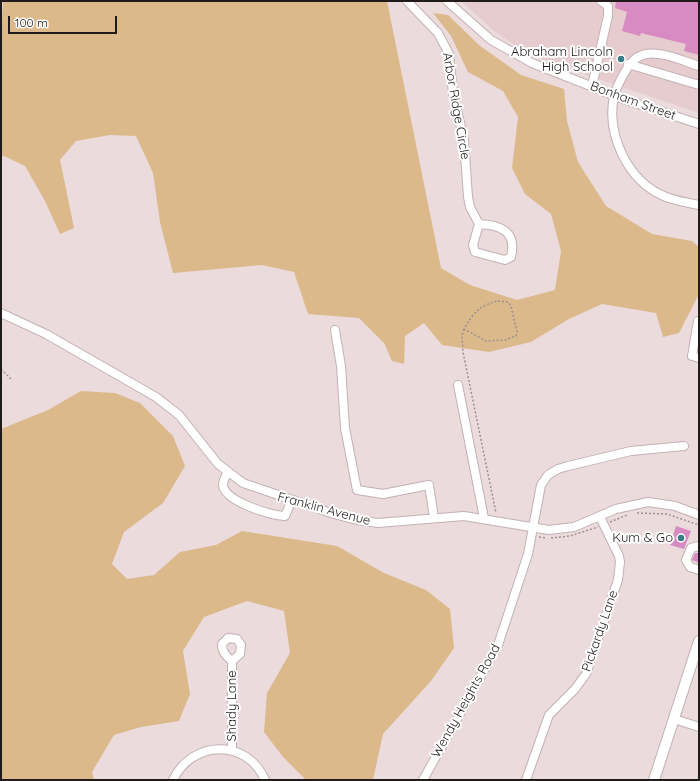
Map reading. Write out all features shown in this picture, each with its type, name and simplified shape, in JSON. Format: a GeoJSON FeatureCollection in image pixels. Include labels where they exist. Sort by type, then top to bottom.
{"type":"FeatureCollection","features":[{"type":"Feature","properties":{"kind":"main road"},"geometry":{"type":"LineString","coordinates":[[654,780],[697,653],[699,641]]}},
{"type":"Feature","properties":{"kind":"street","name":"Arbor Ridge Circle"},"geometry":{"type":"LineString","coordinates":[[407,1],[438,33],[449,54],[453,93],[464,140],[468,197],[470,207],[479,224]]}},
{"type":"Feature","properties":{"kind":"street","name":"Bonham Street"},"geometry":{"type":"LineString","coordinates":[[447,1],[478,29],[502,47],[532,63],[614,95],[699,124]]}},
{"type":"Feature","properties":{"kind":"street"},"geometry":{"type":"LineString","coordinates":[[592,86],[608,16],[608,6],[601,1]]}},
{"type":"Feature","properties":{"kind":"street"},"geometry":{"type":"LineString","coordinates":[[699,66],[663,55],[646,54],[637,57],[628,64],[614,95],[612,119],[619,148],[632,170],[645,183],[666,196],[699,205]]}},
{"type":"Feature","properties":{"kind":"street"},"geometry":{"type":"LineString","coordinates":[[628,64],[699,85]]}},
{"type":"Feature","properties":{"kind":"street"},"geometry":{"type":"LineString","coordinates":[[479,224],[503,229],[509,234],[513,244],[511,257],[505,260],[475,252],[473,245],[479,224]]}},
{"type":"Feature","properties":{"kind":"street","name":"Franklin Avenue"},"geometry":{"type":"LineString","coordinates":[[1,313],[46,334],[156,397],[186,423],[227,473],[252,488],[334,514],[371,523],[402,522],[464,516],[484,518],[549,530],[568,528],[602,521],[626,506],[648,502],[675,506],[699,515]]}},
{"type":"Feature","properties":{"kind":"street"},"geometry":{"type":"LineString","coordinates":[[698,320],[692,356],[699,358]]}},
{"type":"Feature","properties":{"kind":"street"},"geometry":{"type":"LineString","coordinates":[[335,330],[341,366],[345,428],[357,490],[383,494],[430,485],[434,518]]}},
{"type":"Feature","properties":{"kind":"street"},"geometry":{"type":"LineString","coordinates":[[458,385],[484,518]]}},
{"type":"Feature","properties":{"kind":"street","name":"Wendy Heights Road"},"geometry":{"type":"LineString","coordinates":[[423,780],[498,645],[528,554],[541,485],[548,475],[558,469],[631,451],[684,446]]}},
{"type":"Feature","properties":{"kind":"street"},"geometry":{"type":"LineString","coordinates":[[227,473],[223,484],[225,490],[245,506],[277,516],[285,516],[292,500]]}},
{"type":"Feature","properties":{"kind":"street","name":"Pickardy Lane"},"geometry":{"type":"LineString","coordinates":[[526,780],[544,725],[549,715],[575,689],[586,674],[618,580],[620,569],[619,556],[602,521]]}},
{"type":"Feature","properties":{"kind":"street"},"geometry":{"type":"LineString","coordinates":[[699,546],[690,548],[686,560],[690,567],[699,570]]}},
{"type":"Feature","properties":{"kind":"street","name":"Shady Lane"},"geometry":{"type":"LineString","coordinates":[[232,661],[232,751]]}},
{"type":"Feature","properties":{"kind":"street"},"geometry":{"type":"LineString","coordinates":[[674,719],[699,727]]}},
{"type":"Feature","properties":{"kind":"street"},"geometry":{"type":"LineString","coordinates":[[172,780],[181,766],[197,754],[218,749],[232,751],[247,757],[258,767],[266,780]]}},
{"type":"Feature","properties":{"kind":"path"},"geometry":{"type":"LineString","coordinates":[[464,329],[486,341],[514,338],[517,332],[511,306],[508,302],[504,301],[491,302],[479,308],[472,316],[464,329],[462,335],[463,352],[496,521]]}},
{"type":"Feature","properties":{"kind":"path"},"geometry":{"type":"LineString","coordinates":[[1,369],[12,379]]}},
{"type":"Feature","properties":{"kind":"path"},"geometry":{"type":"LineString","coordinates":[[633,514],[648,512],[667,514],[699,524]]}},
{"type":"Feature","properties":{"kind":"path"},"geometry":{"type":"LineString","coordinates":[[533,528],[539,537],[560,538],[580,534],[602,521],[629,514]]}},
{"type":"Feature","properties":{"kind":"shaded area"},"geometry":{"type":"Polygon","coordinates":[[[3,1],[387,1],[441,268],[470,285],[517,300],[555,290],[561,251],[551,214],[525,194],[512,168],[518,117],[503,91],[468,72],[451,36],[433,13],[448,15],[479,45],[521,75],[564,89],[567,121],[578,162],[606,206],[652,234],[692,241],[699,247],[699,294],[679,333],[663,337],[656,313],[602,304],[569,319],[531,342],[489,352],[442,345],[424,323],[405,336],[404,364],[392,361],[384,343],[359,318],[308,314],[294,272],[262,265],[173,273],[160,222],[153,173],[136,136],[110,135],[76,141],[60,160],[74,228],[60,234],[45,201],[25,166],[4,156],[1,157],[1,34],[3,1]]]}},
{"type":"Feature","properties":{"kind":"shaded area","name":"Abraham Lincoln High School"},"geometry":{"type":"Polygon","coordinates":[[[461,1],[699,1],[699,113],[560,66],[525,52],[494,31],[461,1]]]}},
{"type":"Feature","properties":{"kind":"shaded area"},"geometry":{"type":"Polygon","coordinates":[[[81,391],[115,393],[140,403],[173,436],[185,466],[163,503],[124,532],[112,564],[127,579],[154,575],[180,552],[216,545],[242,531],[337,546],[384,573],[426,590],[450,609],[454,648],[431,681],[383,734],[373,780],[306,780],[283,757],[264,732],[267,693],[290,653],[284,611],[247,601],[204,617],[183,651],[190,694],[179,721],[141,727],[114,735],[92,772],[94,780],[1,780],[1,429],[48,410],[81,391]]]}},
{"type":"Feature","properties":{"kind":"building","name":"Abraham Lincoln High School"},"geometry":{"type":"Polygon","coordinates":[[[616,1],[699,1],[699,55],[684,51],[686,44],[641,33],[640,36],[622,31],[627,12],[615,8],[616,1]]]}},
{"type":"Feature","properties":{"kind":"building","name":"Kum & Go"},"geometry":{"type":"Polygon","coordinates":[[[676,526],[691,531],[684,549],[670,545],[676,526]]]}},
{"type":"Feature","properties":{"kind":"building"},"geometry":{"type":"Polygon","coordinates":[[[695,553],[699,553],[699,563],[692,560],[695,553]]]}},
{"type":"Feature","properties":{"kind":"place","name":"Abraham Lincoln High School"},"geometry":{"type":"Point","coordinates":[621,59]}},
{"type":"Feature","properties":{"kind":"place","name":"Kum & Go"},"geometry":{"type":"Point","coordinates":[681,538]}}]}
